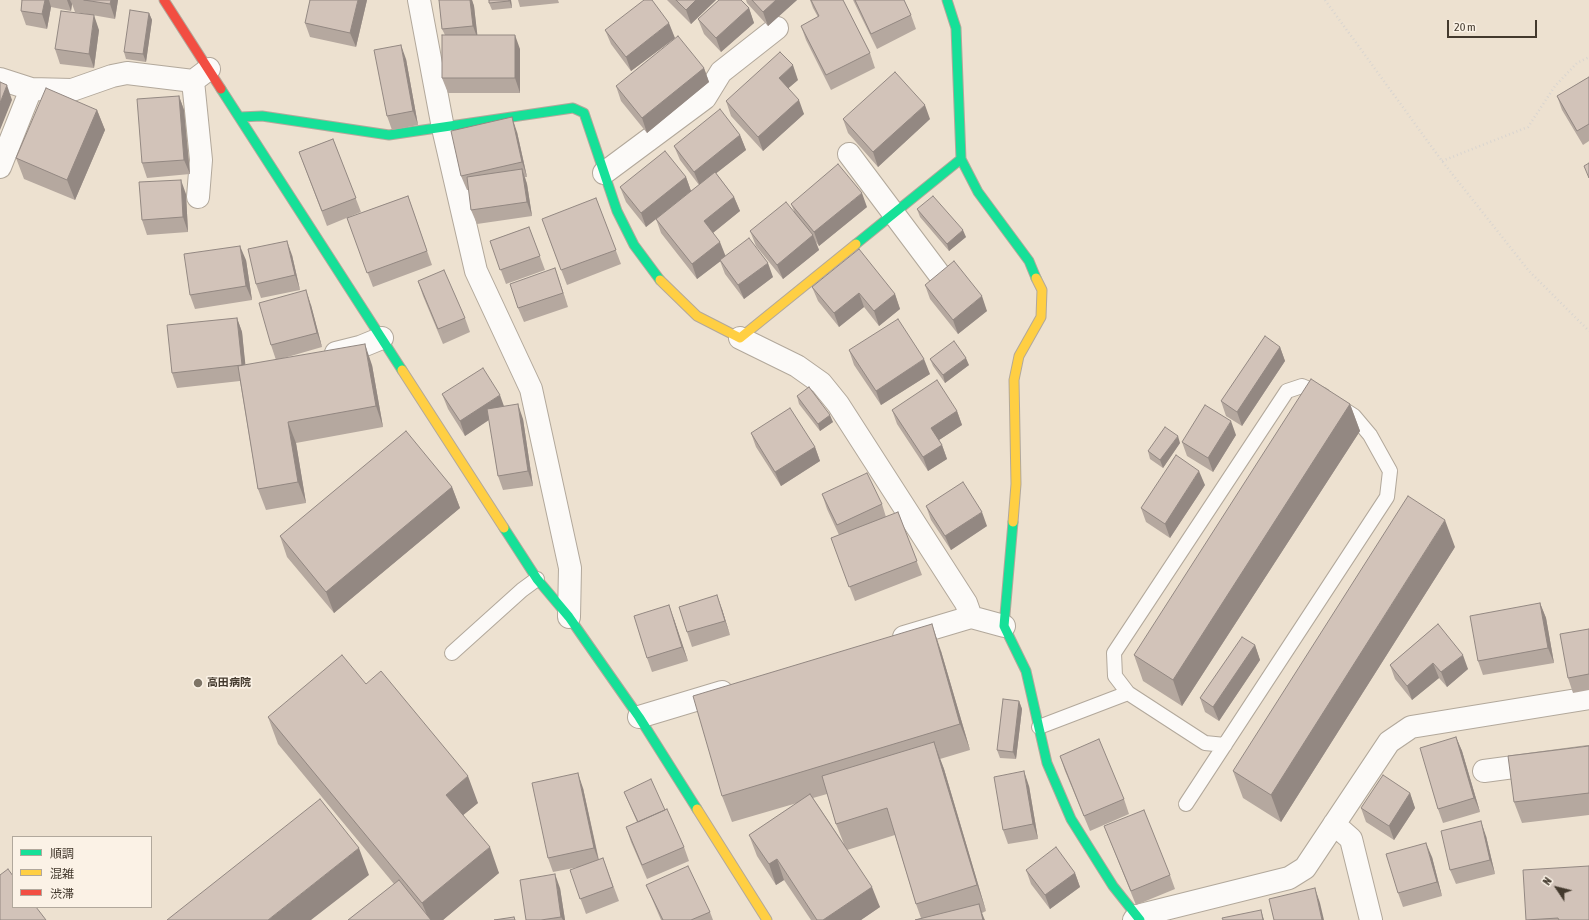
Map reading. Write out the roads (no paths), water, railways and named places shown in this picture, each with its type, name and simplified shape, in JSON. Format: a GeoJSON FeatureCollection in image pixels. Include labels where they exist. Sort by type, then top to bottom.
{"type":"FeatureCollection","features":[{"type":"Feature","properties":{"kind":"street"},"geometry":{"type":"LineString","coordinates":[[164,0],[201,75],[240,117],[537,579],[569,617],[639,717],[767,920]]}},
{"type":"Feature","properties":{"kind":"street"},"geometry":{"type":"LineString","coordinates":[[419,0],[444,128],[476,271],[531,389],[570,568],[569,617]]}},
{"type":"Feature","properties":{"kind":"street"},"geometry":{"type":"LineString","coordinates":[[947,0],[956,28],[961,159],[978,192],[1029,261],[1042,290],[1041,317],[1018,356],[1014,380],[1016,484],[1004,626],[1026,671],[1047,763],[1071,819],[1113,886],[1137,919],[1289,878],[1305,868],[1389,742],[1411,727],[1589,698]]}},
{"type":"Feature","properties":{"kind":"street"},"geometry":{"type":"LineString","coordinates":[[604,173],[705,98],[721,72],[777,28]]}},
{"type":"Feature","properties":{"kind":"street"},"geometry":{"type":"LineString","coordinates":[[0,79],[30,89],[72,90],[112,76],[127,73],[201,75]]}},
{"type":"Feature","properties":{"kind":"street"},"geometry":{"type":"LineString","coordinates":[[198,197],[202,160],[201,75]]}},
{"type":"Feature","properties":{"kind":"street"},"geometry":{"type":"LineString","coordinates":[[0,167],[30,89]]}},
{"type":"Feature","properties":{"kind":"street"},"geometry":{"type":"LineString","coordinates":[[240,117],[262,116],[389,134],[444,128],[573,108],[584,113],[617,211],[634,245],[659,279],[697,316],[797,366],[821,383],[838,404],[966,603],[971,616]]}},
{"type":"Feature","properties":{"kind":"street"},"geometry":{"type":"LineString","coordinates":[[849,154],[939,274]]}},
{"type":"Feature","properties":{"kind":"street"},"geometry":{"type":"LineString","coordinates":[[740,338],[961,159]]}},
{"type":"Feature","properties":{"kind":"street"},"geometry":{"type":"LineString","coordinates":[[314,358],[360,347],[382,338]]}},
{"type":"Feature","properties":{"kind":"street"},"geometry":{"type":"LineString","coordinates":[[888,642],[971,616],[1004,626]]}},
{"type":"Feature","properties":{"kind":"street"},"geometry":{"type":"LineString","coordinates":[[639,717],[745,685]]}},
{"type":"Feature","properties":{"kind":"street"},"geometry":{"type":"LineString","coordinates":[[1484,771],[1589,757]]}},
{"type":"Feature","properties":{"kind":"street"},"geometry":{"type":"LineString","coordinates":[[1334,824],[1351,839],[1371,920]]}},
{"type":"Feature","properties":{"kind":"lane"},"geometry":{"type":"LineString","coordinates":[[1186,804],[1225,745],[1387,497],[1390,471],[1370,435],[1354,416],[1319,392],[1302,386],[1287,391],[1114,653],[1115,676],[1128,693],[1205,743],[1225,745]]}},
{"type":"Feature","properties":{"kind":"lane"},"geometry":{"type":"LineString","coordinates":[[452,653],[522,590],[537,579]]}},
{"type":"Feature","properties":{"kind":"lane"},"geometry":{"type":"LineString","coordinates":[[1039,727],[1128,693]]}},
{"type":"Feature","properties":{"kind":"place","name":"高田病院"},"geometry":{"type":"Point","coordinates":[198,683]}}]}
